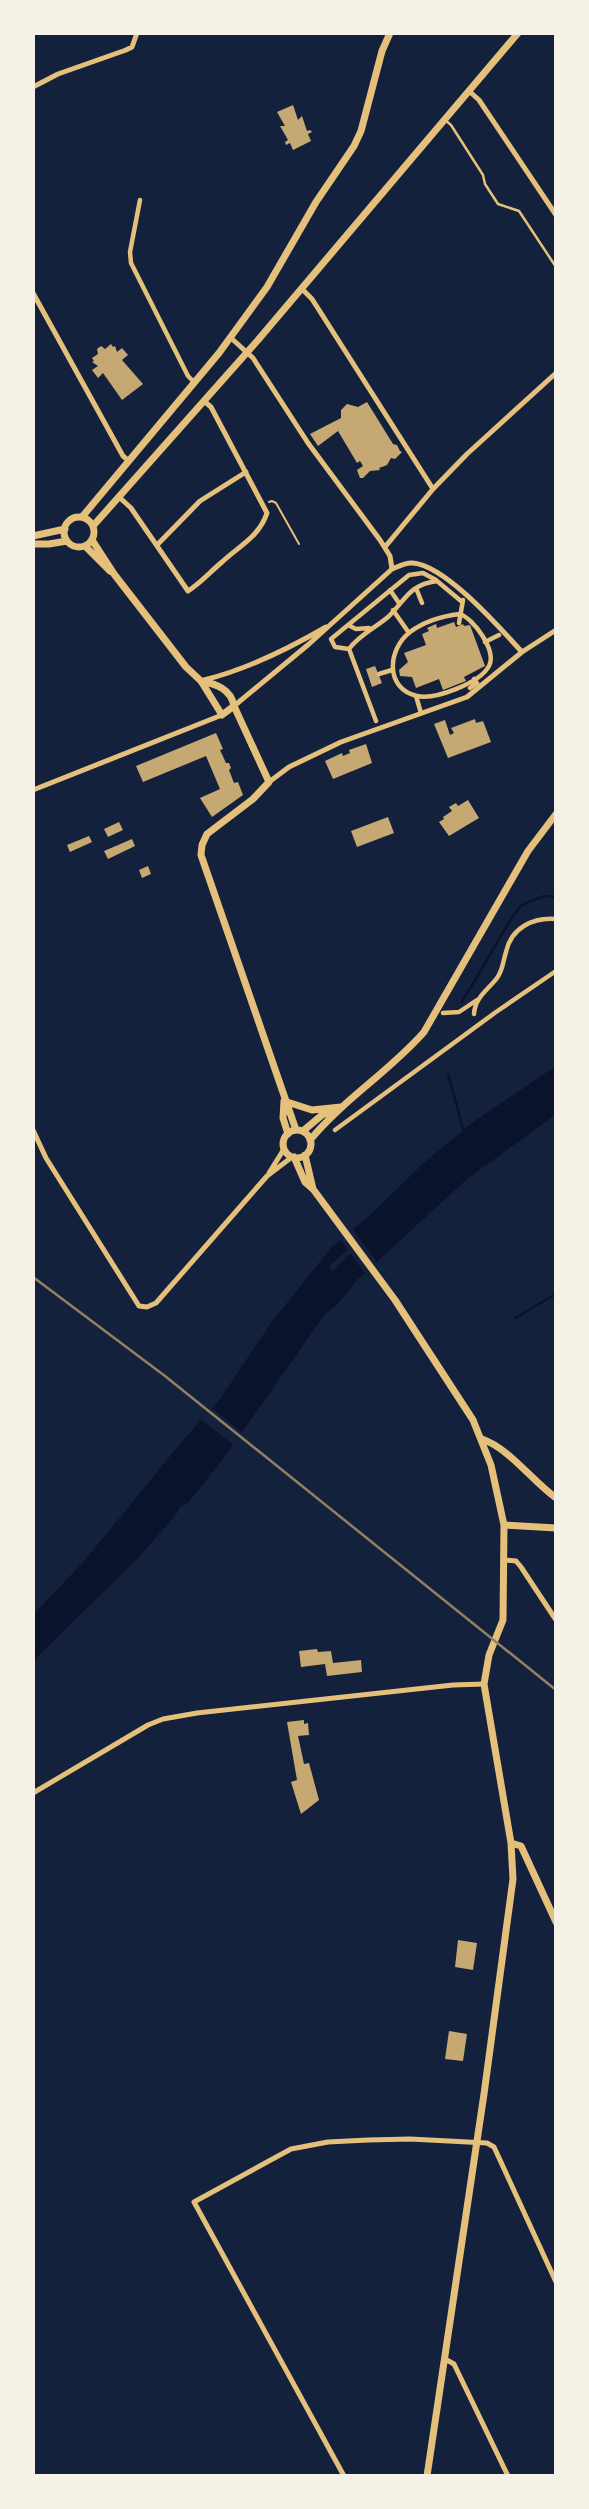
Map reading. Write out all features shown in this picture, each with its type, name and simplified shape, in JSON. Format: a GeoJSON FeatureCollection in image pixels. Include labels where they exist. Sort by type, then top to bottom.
{"type":"FeatureCollection","features":[{"type":"Feature","properties":{"kind":"street"},"geometry":{"type":"LineString","coordinates":[[33,87],[58,74],[132,47],[137,33]]}},
{"type":"Feature","properties":{"kind":"street"},"geometry":{"type":"LineString","coordinates":[[92,540],[85,546],[75,547],[67,541],[65,529],[70,520],[82,517],[129,461],[231,338],[267,287],[316,202],[354,146],[361,131],[382,51],[390,33]]}},
{"type":"Feature","properties":{"kind":"street"},"geometry":{"type":"LineString","coordinates":[[222,715],[201,681],[186,667],[114,574],[92,540],[93,526],[247,352],[518,33]]}},
{"type":"Feature","properties":{"kind":"street"},"geometry":{"type":"LineString","coordinates":[[469,90],[479,100],[553,204],[556,215]]}},
{"type":"Feature","properties":{"kind":"street"},"geometry":{"type":"LineString","coordinates":[[140,200],[130,252],[131,264],[188,376],[194,382]]}},
{"type":"Feature","properties":{"kind":"street"},"geometry":{"type":"LineString","coordinates":[[301,288],[312,299],[433,489]]}},
{"type":"Feature","properties":{"kind":"street"},"geometry":{"type":"LineString","coordinates":[[33,293],[129,461]]}},
{"type":"Feature","properties":{"kind":"street"},"geometry":{"type":"LineString","coordinates":[[231,338],[253,358],[308,443],[385,547],[392,569]]}},
{"type":"Feature","properties":{"kind":"street"},"geometry":{"type":"LineString","coordinates":[[385,547],[433,489],[499,423],[556,373]]}},
{"type":"Feature","properties":{"kind":"street"},"geometry":{"type":"LineString","coordinates":[[119,497],[131,508],[188,591],[205,580],[224,559],[252,537],[267,513],[211,407],[204,401]]}},
{"type":"Feature","properties":{"kind":"street"},"geometry":{"type":"LineString","coordinates":[[157,545],[200,501],[246,472]]}},
{"type":"Feature","properties":{"kind":"street"},"geometry":{"type":"LineString","coordinates":[[82,517],[93,526]]}},
{"type":"Feature","properties":{"kind":"street"},"geometry":{"type":"LineString","coordinates":[[33,536],[65,529]]}},
{"type":"Feature","properties":{"kind":"street"},"geometry":{"type":"LineString","coordinates":[[33,544],[67,541]]}},
{"type":"Feature","properties":{"kind":"street"},"geometry":{"type":"LineString","coordinates":[[85,546],[100,564],[114,574]]}},
{"type":"Feature","properties":{"kind":"street"},"geometry":{"type":"LineString","coordinates":[[33,790],[222,715],[392,569],[405,564],[414,563],[445,576],[522,652]]}},
{"type":"Feature","properties":{"kind":"street"},"geometry":{"type":"LineString","coordinates":[[349,649],[335,647],[331,639],[414,572],[437,580],[461,601]]}},
{"type":"Feature","properties":{"kind":"street"},"geometry":{"type":"LineString","coordinates":[[349,649],[416,588],[437,580]]}},
{"type":"Feature","properties":{"kind":"street"},"geometry":{"type":"LineString","coordinates":[[416,588],[422,603]]}},
{"type":"Feature","properties":{"kind":"street"},"geometry":{"type":"LineString","coordinates":[[390,590],[399,603]]}},
{"type":"Feature","properties":{"kind":"street"},"geometry":{"type":"LineString","coordinates":[[459,622],[461,601],[466,595]]}},
{"type":"Feature","properties":{"kind":"street"},"geometry":{"type":"LineString","coordinates":[[393,610],[409,634]]}},
{"type":"Feature","properties":{"kind":"street"},"geometry":{"type":"LineString","coordinates":[[460,614],[469,617],[477,626],[491,663],[474,679],[444,693],[416,696],[398,684],[392,670],[397,650],[409,634],[432,620],[460,614]]}},
{"type":"Feature","properties":{"kind":"street"},"geometry":{"type":"LineString","coordinates":[[201,681],[295,644],[334,621]]}},
{"type":"Feature","properties":{"kind":"street"},"geometry":{"type":"LineString","coordinates":[[348,625],[356,629],[370,628]]}},
{"type":"Feature","properties":{"kind":"street"},"geometry":{"type":"LineString","coordinates":[[310,1140],[299,1131],[284,1101],[201,855],[207,834],[289,767],[329,747],[467,697],[522,652],[556,630]]}},
{"type":"Feature","properties":{"kind":"street"},"geometry":{"type":"LineString","coordinates":[[485,642],[499,635]]}},
{"type":"Feature","properties":{"kind":"street"},"geometry":{"type":"LineString","coordinates":[[349,649],[376,721]]}},
{"type":"Feature","properties":{"kind":"street"},"geometry":{"type":"LineString","coordinates":[[379,674],[392,670]]}},
{"type":"Feature","properties":{"kind":"street"},"geometry":{"type":"LineString","coordinates":[[361,681],[369,678]]}},
{"type":"Feature","properties":{"kind":"street"},"geometry":{"type":"LineString","coordinates":[[470,688],[477,683],[474,679]]}},
{"type":"Feature","properties":{"kind":"street"},"geometry":{"type":"LineString","coordinates":[[201,681],[213,683],[233,698],[234,706],[270,782]]}},
{"type":"Feature","properties":{"kind":"street"},"geometry":{"type":"LineString","coordinates":[[416,696],[421,713]]}},
{"type":"Feature","properties":{"kind":"street"},"geometry":{"type":"LineString","coordinates":[[267,1176],[293,1157],[305,1155],[310,1148],[310,1140],[341,1107],[411,1047],[424,1032],[528,850],[556,814]]}},
{"type":"Feature","properties":{"kind":"street"},"geometry":{"type":"LineString","coordinates":[[443,1013],[459,1012],[478,999],[499,975],[506,949],[518,930],[541,919],[556,919]]}},
{"type":"Feature","properties":{"kind":"street"},"geometry":{"type":"LineString","coordinates":[[335,1130],[556,971]]}},
{"type":"Feature","properties":{"kind":"street"},"geometry":{"type":"LineString","coordinates":[[474,1014],[478,999]]}},
{"type":"Feature","properties":{"kind":"street"},"geometry":{"type":"LineString","coordinates":[[284,1101],[312,1110],[341,1107]]}},
{"type":"Feature","properties":{"kind":"street"},"geometry":{"type":"LineString","coordinates":[[284,1101],[283,1118],[288,1134]]}},
{"type":"Feature","properties":{"kind":"street"},"geometry":{"type":"LineString","coordinates":[[33,1130],[46,1158],[113,1267],[139,1306],[147,1307],[156,1303],[185,1272],[267,1176],[284,1149],[284,1139],[288,1134],[299,1131],[322,1115],[341,1107]]}},
{"type":"Feature","properties":{"kind":"street"},"geometry":{"type":"LineString","coordinates":[[284,1149],[293,1157],[305,1182],[314,1190],[395,1300],[454,1388],[482,1439],[500,1498],[504,1525],[502,1626],[489,1655],[484,1684],[514,1868],[477,2143],[427,2476]]}},
{"type":"Feature","properties":{"kind":"street"},"geometry":{"type":"LineString","coordinates":[[305,1155],[314,1190]]}},
{"type":"Feature","properties":{"kind":"street"},"geometry":{"type":"LineString","coordinates":[[482,1439],[494,1443],[556,1497]]}},
{"type":"Feature","properties":{"kind":"street"},"geometry":{"type":"LineString","coordinates":[[504,1525],[556,1528]]}},
{"type":"Feature","properties":{"kind":"street"},"geometry":{"type":"LineString","coordinates":[[505,1560],[516,1561],[556,1620]]}},
{"type":"Feature","properties":{"kind":"street"},"geometry":{"type":"LineString","coordinates":[[33,1793],[140,1729],[163,1719],[453,1685],[484,1684]]}},
{"type":"Feature","properties":{"kind":"street"},"geometry":{"type":"LineString","coordinates":[[511,1843],[521,1846],[556,1922]]}},
{"type":"Feature","properties":{"kind":"street"},"geometry":{"type":"LineString","coordinates":[[344,2476],[194,2202],[291,2149],[327,2142],[368,2140],[487,2143],[494,2147],[556,2283]]}},
{"type":"Feature","properties":{"kind":"street"},"geometry":{"type":"LineString","coordinates":[[444,2359],[454,2364],[508,2476]]}},
{"type":"Feature","properties":{"kind":"lane"},"geometry":{"type":"LineString","coordinates":[[444,119],[451,125],[483,175],[485,184],[498,204],[519,211],[556,267]]}},
{"type":"Feature","properties":{"kind":"path"},"geometry":{"type":"LineString","coordinates":[[262,505],[272,501],[276,503],[299,544]]}},
{"type":"Feature","properties":{"kind":"water"},"geometry":{"type":"Polygon","coordinates":[[[556,1066],[556,1114],[466,1180],[356,1281],[338,1304],[325,1314],[229,1451],[189,1502],[180,1507],[136,1560],[33,1661],[33,1615],[85,1560],[220,1399],[273,1320],[331,1248],[427,1160],[476,1120],[556,1066]],[[357,1242],[329,1266],[333,1271],[352,1252],[357,1242]]]}},
{"type":"Feature","properties":{"kind":"pier"},"geometry":{"type":"Polygon","coordinates":[[[350,1226],[379,1265],[367,1276],[338,1237],[350,1226]]]}},
{"type":"Feature","properties":{"kind":"pier"},"geometry":{"type":"Polygon","coordinates":[[[209,1406],[245,1435],[236,1447],[199,1418],[209,1406]]]}},
{"type":"Feature","properties":{"kind":"building"},"geometry":{"type":"Polygon","coordinates":[[[293,105],[298,120],[302,116],[307,131],[312,132],[308,134],[311,141],[293,150],[290,143],[286,145],[288,140],[280,126],[285,126],[277,112],[293,105]]]}},
{"type":"Feature","properties":{"kind":"building"},"geometry":{"type":"Polygon","coordinates":[[[111,344],[117,352],[122,348],[128,355],[122,360],[143,384],[122,400],[103,373],[98,378],[92,370],[98,366],[92,362],[92,358],[98,354],[97,349],[101,346],[105,349],[111,344]]]}},
{"type":"Feature","properties":{"kind":"building"},"geometry":{"type":"Polygon","coordinates":[[[367,402],[393,444],[402,452],[395,459],[391,458],[380,470],[370,471],[360,478],[357,470],[363,466],[360,461],[357,463],[338,431],[318,446],[310,434],[341,418],[341,410],[347,404],[358,407],[367,402]]]}},
{"type":"Feature","properties":{"kind":"building"},"geometry":{"type":"Polygon","coordinates":[[[454,622],[456,627],[470,625],[485,666],[464,677],[466,681],[443,690],[439,679],[416,688],[412,677],[400,676],[399,670],[408,662],[404,653],[426,645],[422,634],[429,631],[427,628],[436,624],[437,628],[454,622]]]}},
{"type":"Feature","properties":{"kind":"building"},"geometry":{"type":"Polygon","coordinates":[[[375,666],[382,683],[372,687],[366,669],[375,666]]]}},
{"type":"Feature","properties":{"kind":"building"},"geometry":{"type":"Polygon","coordinates":[[[475,719],[476,723],[483,721],[491,742],[448,758],[434,724],[445,720],[450,735],[454,733],[451,728],[475,719]]]}},
{"type":"Feature","properties":{"kind":"building"},"geometry":{"type":"Polygon","coordinates":[[[216,733],[223,749],[220,750],[231,768],[229,770],[234,783],[238,782],[243,795],[212,817],[200,798],[220,789],[206,756],[143,782],[136,766],[216,733]]]}},
{"type":"Feature","properties":{"kind":"building"},"geometry":{"type":"Polygon","coordinates":[[[366,744],[372,763],[333,779],[325,761],[342,753],[343,756],[350,753],[349,750],[366,744]]]}},
{"type":"Feature","properties":{"kind":"building"},"geometry":{"type":"Polygon","coordinates":[[[468,800],[479,818],[449,836],[439,822],[452,811],[449,807],[456,803],[458,806],[468,800]]]}},
{"type":"Feature","properties":{"kind":"building"},"geometry":{"type":"Polygon","coordinates":[[[388,817],[394,833],[357,847],[351,831],[388,817]]]}},
{"type":"Feature","properties":{"kind":"building"},"geometry":{"type":"Polygon","coordinates":[[[119,822],[123,830],[108,837],[104,829],[119,822]]]}},
{"type":"Feature","properties":{"kind":"building"},"geometry":{"type":"Polygon","coordinates":[[[89,836],[92,842],[70,852],[67,845],[89,836]]]}},
{"type":"Feature","properties":{"kind":"building"},"geometry":{"type":"Polygon","coordinates":[[[132,839],[135,846],[108,859],[104,851],[132,839]]]}},
{"type":"Feature","properties":{"kind":"building"},"geometry":{"type":"Polygon","coordinates":[[[148,866],[151,874],[142,878],[139,870],[148,866]]]}},
{"type":"Feature","properties":{"kind":"building"},"geometry":{"type":"Polygon","coordinates":[[[317,1649],[318,1652],[331,1651],[333,1663],[361,1660],[362,1672],[327,1676],[325,1664],[301,1667],[299,1651],[317,1649]]]}},
{"type":"Feature","properties":{"kind":"building"},"geometry":{"type":"Polygon","coordinates":[[[304,1720],[304,1724],[308,1723],[309,1735],[298,1736],[304,1764],[309,1763],[319,1800],[301,1814],[291,1782],[297,1780],[287,1722],[304,1720]]]}},
{"type":"Feature","properties":{"kind":"building"},"geometry":{"type":"Polygon","coordinates":[[[458,1940],[477,1943],[473,1970],[455,1967],[458,1940]]]}},
{"type":"Feature","properties":{"kind":"building"},"geometry":{"type":"Polygon","coordinates":[[[449,2031],[467,2034],[463,2061],[445,2059],[449,2031]]]}},
{"type":"Feature","properties":{"kind":"waterway"},"geometry":{"type":"LineString","coordinates":[[462,1002],[522,905],[544,896],[556,897]]}},
{"type":"Feature","properties":{"kind":"waterway"},"geometry":{"type":"LineString","coordinates":[[448,1074],[464,1132]]}},
{"type":"Feature","properties":{"kind":"waterway"},"geometry":{"type":"LineString","coordinates":[[515,1318],[556,1294]]}},
{"type":"Feature","properties":{"kind":"railway"},"geometry":{"type":"LineString","coordinates":[[33,1277],[165,1376],[556,1690]]}}]}
